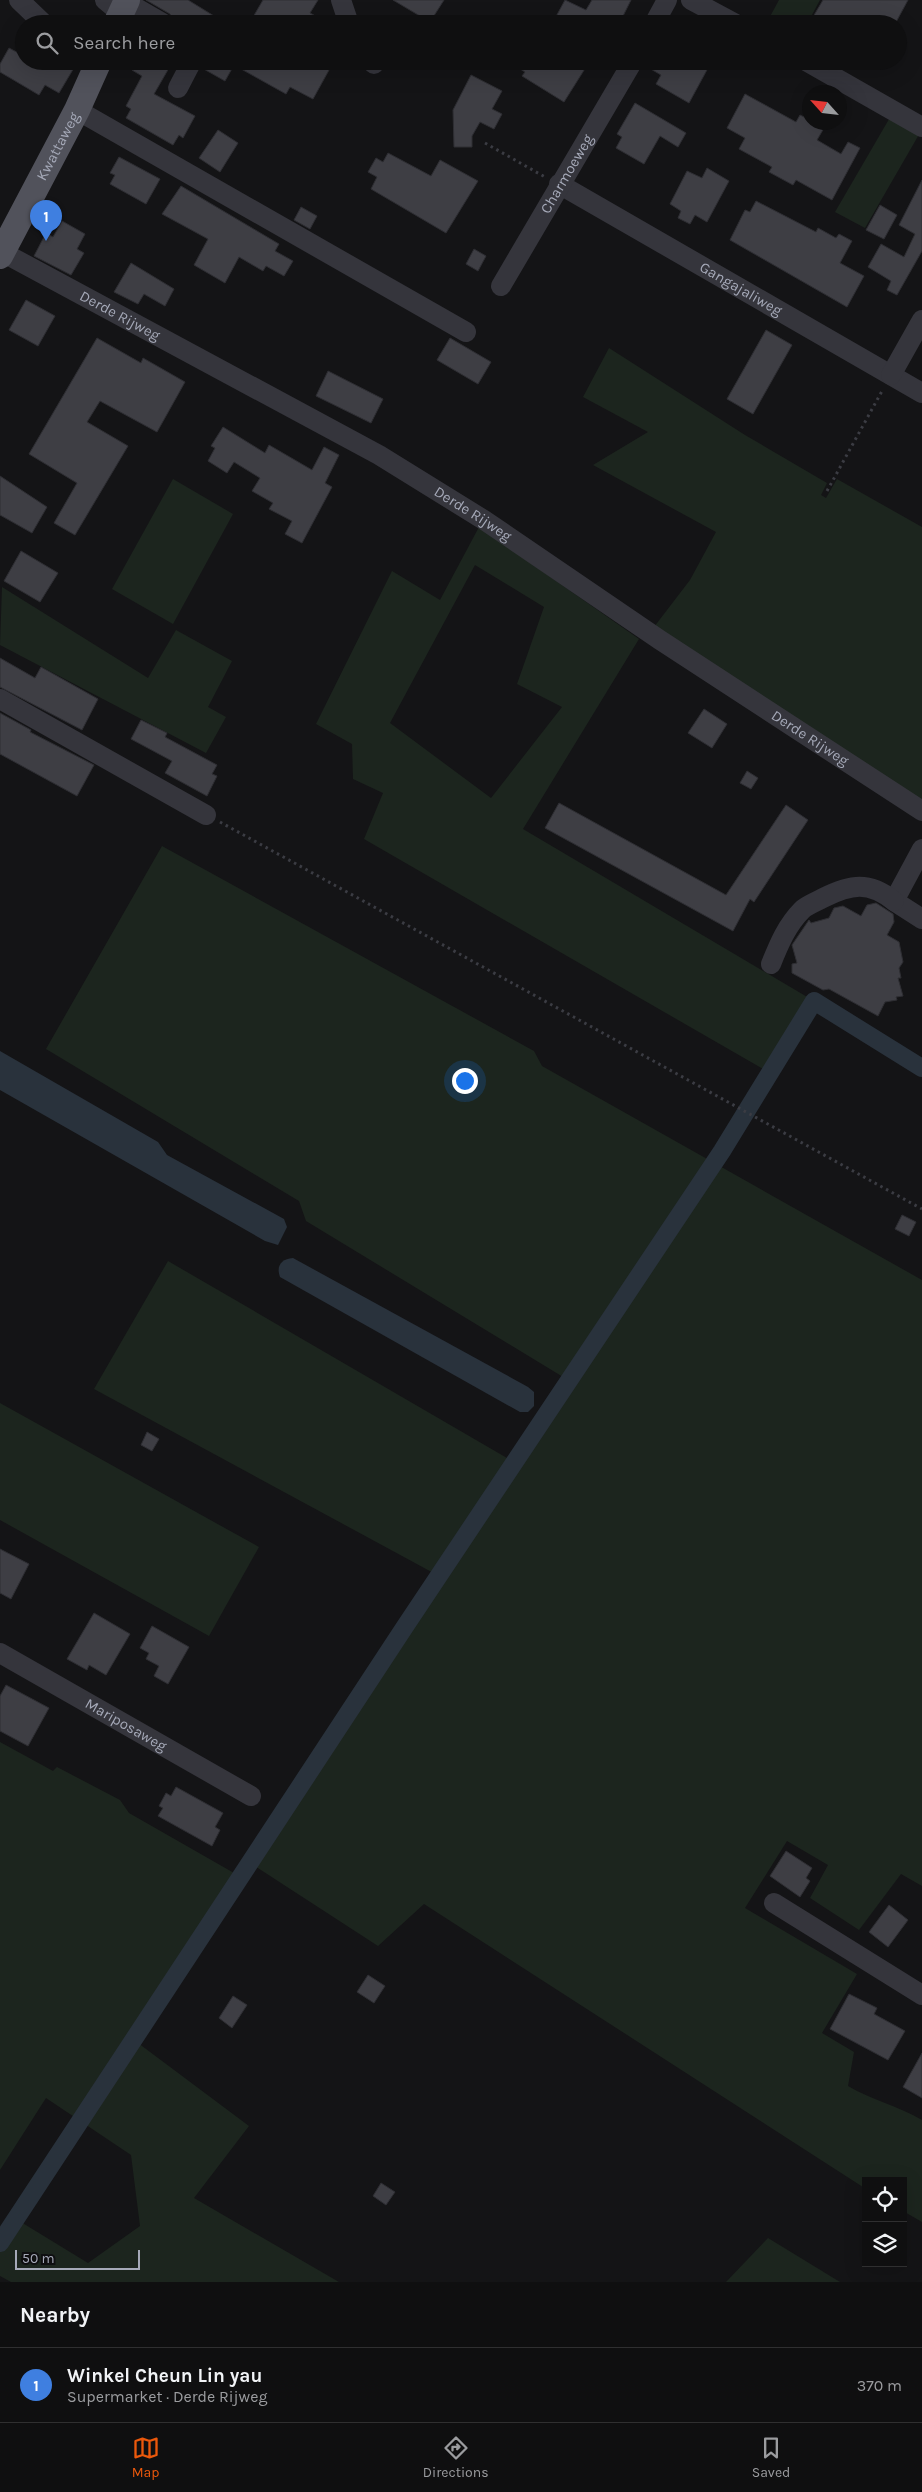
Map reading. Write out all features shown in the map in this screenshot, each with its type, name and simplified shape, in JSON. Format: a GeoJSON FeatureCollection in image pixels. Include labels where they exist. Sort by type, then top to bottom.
{"type":"FeatureCollection","features":[{"type":"Feature","properties":{"kind":"main road","name":"Kwattaweg"},"geometry":{"type":"LineString","coordinates":[[1,254],[77,110],[93,70]]}},
{"type":"Feature","properties":{"kind":"street"},"geometry":{"type":"LineString","coordinates":[[19,0],[35,15]]}},
{"type":"Feature","properties":{"kind":"street"},"geometry":{"type":"LineString","coordinates":[[341,0],[347,15]]}},
{"type":"Feature","properties":{"kind":"street"},"geometry":{"type":"LineString","coordinates":[[659,15],[667,0]]}},
{"type":"Feature","properties":{"kind":"street"},"geometry":{"type":"LineString","coordinates":[[691,0],[719,15]]}},
{"type":"Feature","properties":{"kind":"street"},"geometry":{"type":"LineString","coordinates":[[122,10],[137,15]]}},
{"type":"Feature","properties":{"kind":"street"},"geometry":{"type":"LineString","coordinates":[[178,88],[187,70]]}},
{"type":"Feature","properties":{"kind":"street","name":"Charmoeweg"},"geometry":{"type":"LineString","coordinates":[[501,286],[627,70]]}},
{"type":"Feature","properties":{"kind":"street"},"geometry":{"type":"LineString","coordinates":[[822,70],[922,127]]}},
{"type":"Feature","properties":{"kind":"street"},"geometry":{"type":"LineString","coordinates":[[77,110],[466,332]]}},
{"type":"Feature","properties":{"kind":"street","name":"Gangajaliweg"},"geometry":{"type":"LineString","coordinates":[[559,184],[922,393]]}},
{"type":"Feature","properties":{"kind":"street","name":"Derde Rijweg"},"geometry":{"type":"LineString","coordinates":[[1,254],[379,455],[484,520],[660,640],[922,811]]}},
{"type":"Feature","properties":{"kind":"street"},"geometry":{"type":"LineString","coordinates":[[891,375],[922,320]]}},
{"type":"Feature","properties":{"kind":"street"},"geometry":{"type":"LineString","coordinates":[[0,699],[206,815]]}},
{"type":"Feature","properties":{"kind":"street"},"geometry":{"type":"LineString","coordinates":[[894,901],[922,849]]}},
{"type":"Feature","properties":{"kind":"street"},"geometry":{"type":"LineString","coordinates":[[771,964],[785,931],[804,908],[853,886],[870,887],[883,892],[922,919]]}},
{"type":"Feature","properties":{"kind":"street","name":"Mariposaweg"},"geometry":{"type":"LineString","coordinates":[[0,1653],[251,1796]]}},
{"type":"Feature","properties":{"kind":"street"},"geometry":{"type":"LineString","coordinates":[[774,1903],[922,1995]]}},
{"type":"Feature","properties":{"kind":"path"},"geometry":{"type":"LineString","coordinates":[[485,143],[559,184]]}},
{"type":"Feature","properties":{"kind":"path"},"geometry":{"type":"LineString","coordinates":[[827,491],[891,375]]}},
{"type":"Feature","properties":{"kind":"path"},"geometry":{"type":"LineString","coordinates":[[206,815],[922,1209]]}},
{"type":"Feature","properties":{"kind":"shaded area"},"geometry":{"type":"Polygon","coordinates":[[[779,0],[820,0],[812,15],[771,15],[779,0]]]}},
{"type":"Feature","properties":{"kind":"shaded area"},"geometry":{"type":"Polygon","coordinates":[[[892,114],[921,131],[865,228],[835,212],[892,114]]]}},
{"type":"Feature","properties":{"kind":"shaded area"},"geometry":{"type":"Polygon","coordinates":[[[609,348],[745,435],[827,483],[821,495],[826,498],[837,479],[922,527],[922,804],[654,627],[690,580],[716,532],[593,465],[648,432],[583,397],[609,348]]]}},
{"type":"Feature","properties":{"kind":"shaded area"},"geometry":{"type":"Polygon","coordinates":[[[173,479],[233,514],[173,624],[112,589],[173,479]]]}},
{"type":"Feature","properties":{"kind":"shaded area"},"geometry":{"type":"Polygon","coordinates":[[[479,527],[639,639],[523,829],[814,1001],[770,1073],[364,839],[383,793],[353,779],[352,744],[316,724],[392,571],[440,600],[479,527]],[[475,565],[390,723],[491,798],[562,707],[517,684],[544,607],[475,565]]]}},
{"type":"Feature","properties":{"kind":"shaded area"},"geometry":{"type":"Polygon","coordinates":[[[2,587],[148,678],[176,630],[232,661],[208,707],[226,717],[206,753],[0,645],[2,587]]]}},
{"type":"Feature","properties":{"kind":"shaded area"},"geometry":{"type":"Polygon","coordinates":[[[162,846],[534,1051],[542,1066],[922,1280],[922,1886],[901,1874],[859,1930],[810,1898],[828,1865],[787,1841],[745,1908],[857,1974],[822,2033],[854,2052],[848,2086],[922,2120],[922,2222],[907,2213],[907,2177],[862,2177],[862,2186],[424,1904],[378,1946],[250,1863],[439,1576],[94,1389],[168,1261],[514,1462],[568,1380],[306,1221],[299,1201],[46,1049],[162,846]]]}},
{"type":"Feature","properties":{"kind":"shaded area"},"geometry":{"type":"Polygon","coordinates":[[[0,1051],[158,1142],[167,1155],[284,1219],[287,1227],[278,1245],[265,1241],[0,1090],[0,1051]]]}},
{"type":"Feature","properties":{"kind":"shaded area"},"geometry":{"type":"Polygon","coordinates":[[[293,1258],[528,1387],[534,1392],[534,1406],[528,1412],[520,1412],[280,1277],[279,1266],[285,1260],[293,1258]]]}},
{"type":"Feature","properties":{"kind":"shaded area"},"geometry":{"type":"Polygon","coordinates":[[[0,1403],[259,1547],[209,1636],[0,1520],[0,1403]]]}},
{"type":"Feature","properties":{"kind":"shaded area"},"geometry":{"type":"Polygon","coordinates":[[[0,1742],[53,1771],[57,1767],[120,1800],[129,1813],[241,1877],[134,2040],[249,2126],[194,2198],[339,2282],[11,2282],[0,2276],[0,2243],[16,2219],[88,2263],[140,2226],[131,2155],[46,2098],[0,2170],[0,1742]]]}},
{"type":"Feature","properties":{"kind":"shaded area"},"geometry":{"type":"Polygon","coordinates":[[[768,2238],[840,2282],[726,2282],[768,2238]]]}},
{"type":"Feature","properties":{"kind":"building"},"geometry":{"type":"Polygon","coordinates":[[[146,0],[188,0],[212,15],[171,15],[146,0]]]}},
{"type":"Feature","properties":{"kind":"building"},"geometry":{"type":"Polygon","coordinates":[[[263,0],[318,0],[310,13],[314,15],[254,15],[263,0]]]}},
{"type":"Feature","properties":{"kind":"building"},"geometry":{"type":"Polygon","coordinates":[[[393,0],[444,0],[434,15],[418,15],[393,0]]]}},
{"type":"Feature","properties":{"kind":"building"},"geometry":{"type":"Polygon","coordinates":[[[565,0],[586,10],[592,0],[631,0],[624,15],[557,15],[565,0]]]}},
{"type":"Feature","properties":{"kind":"building"},"geometry":{"type":"Polygon","coordinates":[[[823,0],[908,0],[900,15],[814,15],[823,0]]]}},
{"type":"Feature","properties":{"kind":"building"},"geometry":{"type":"Polygon","coordinates":[[[9,48],[15,51],[15,70],[73,70],[59,93],[45,85],[39,95],[0,72],[0,64],[9,48]]]}},
{"type":"Feature","properties":{"kind":"building"},"geometry":{"type":"Polygon","coordinates":[[[132,70],[168,70],[154,94],[195,116],[183,138],[179,135],[173,145],[126,118],[131,109],[126,106],[142,76],[132,70]]]}},
{"type":"Feature","properties":{"kind":"building"},"geometry":{"type":"Polygon","coordinates":[[[206,70],[231,70],[225,81],[206,70]]]}},
{"type":"Feature","properties":{"kind":"building"},"geometry":{"type":"Polygon","coordinates":[[[243,70],[329,70],[313,99],[290,87],[286,94],[243,70]]]}},
{"type":"Feature","properties":{"kind":"building"},"geometry":{"type":"Polygon","coordinates":[[[522,70],[584,70],[564,102],[522,76],[525,72],[522,70]]]}},
{"type":"Feature","properties":{"kind":"building"},"geometry":{"type":"Polygon","coordinates":[[[652,70],[707,70],[689,103],[656,84],[661,75],[652,70]]]}},
{"type":"Feature","properties":{"kind":"building"},"geometry":{"type":"Polygon","coordinates":[[[471,75],[502,91],[492,109],[502,114],[494,129],[480,122],[472,136],[472,147],[454,147],[453,110],[471,75]]]}},
{"type":"Feature","properties":{"kind":"building"},"geometry":{"type":"Polygon","coordinates":[[[745,94],[796,122],[800,115],[802,116],[802,130],[823,130],[817,140],[841,154],[848,142],[860,148],[832,200],[796,180],[793,185],[769,172],[772,167],[739,149],[745,138],[727,128],[745,94]]]}},
{"type":"Feature","properties":{"kind":"building"},"geometry":{"type":"Polygon","coordinates":[[[635,103],[686,133],[678,147],[660,136],[644,164],[616,148],[622,137],[617,134],[635,103]]]}},
{"type":"Feature","properties":{"kind":"building"},"geometry":{"type":"Polygon","coordinates":[[[218,130],[238,143],[220,172],[199,158],[218,130]]]}},
{"type":"Feature","properties":{"kind":"building"},"geometry":{"type":"Polygon","coordinates":[[[388,153],[431,176],[440,160],[478,181],[446,233],[371,189],[377,177],[368,172],[376,158],[383,162],[388,153]]]}},
{"type":"Feature","properties":{"kind":"building"},"geometry":{"type":"Polygon","coordinates":[[[119,157],[160,179],[146,204],[110,184],[115,175],[110,173],[119,157]]]}},
{"type":"Feature","properties":{"kind":"building"},"geometry":{"type":"Polygon","coordinates":[[[707,168],[729,181],[707,222],[695,215],[690,224],[678,218],[681,211],[670,204],[687,171],[702,178],[707,168]]]}},
{"type":"Feature","properties":{"kind":"building"},"geometry":{"type":"Polygon","coordinates":[[[922,180],[922,251],[897,295],[887,290],[891,281],[868,267],[881,244],[904,257],[915,234],[899,225],[922,180]]]}},
{"type":"Feature","properties":{"kind":"building"},"geometry":{"type":"Polygon","coordinates":[[[181,186],[279,244],[275,251],[293,261],[284,276],[266,266],[263,271],[239,257],[225,283],[194,265],[208,239],[162,214],[181,186]]]}},
{"type":"Feature","properties":{"kind":"building"},"geometry":{"type":"Polygon","coordinates":[[[756,201],[816,232],[818,228],[836,238],[839,234],[852,241],[840,263],[864,276],[847,307],[730,240],[745,210],[750,212],[756,201]]]}},
{"type":"Feature","properties":{"kind":"building"},"geometry":{"type":"Polygon","coordinates":[[[880,205],[897,215],[884,239],[866,230],[880,205]]]}},
{"type":"Feature","properties":{"kind":"building"},"geometry":{"type":"Polygon","coordinates":[[[301,207],[317,216],[310,229],[294,220],[301,207]]]}},
{"type":"Feature","properties":{"kind":"building"},"geometry":{"type":"Polygon","coordinates":[[[62,221],[85,234],[77,249],[84,253],[71,275],[34,256],[46,233],[53,237],[62,221]]]}},
{"type":"Feature","properties":{"kind":"building"},"geometry":{"type":"Polygon","coordinates":[[[474,249],[486,256],[478,271],[466,264],[474,249]]]}},
{"type":"Feature","properties":{"kind":"building"},"geometry":{"type":"Polygon","coordinates":[[[131,263],[174,289],[165,306],[144,294],[138,304],[114,292],[131,263]]]}},
{"type":"Feature","properties":{"kind":"building"},"geometry":{"type":"Polygon","coordinates":[[[26,300],[55,316],[38,346],[9,330],[26,300]]]}},
{"type":"Feature","properties":{"kind":"building"},"geometry":{"type":"Polygon","coordinates":[[[766,330],[792,345],[753,414],[727,399],[766,330]]]}},
{"type":"Feature","properties":{"kind":"building"},"geometry":{"type":"Polygon","coordinates":[[[97,338],[141,363],[143,358],[185,382],[157,432],[100,401],[87,422],[128,446],[75,535],[54,523],[77,483],[29,454],[97,338]]]}},
{"type":"Feature","properties":{"kind":"building"},"geometry":{"type":"Polygon","coordinates":[[[450,338],[491,362],[478,384],[437,360],[450,338]]]}},
{"type":"Feature","properties":{"kind":"building"},"geometry":{"type":"Polygon","coordinates":[[[328,371],[383,399],[371,423],[316,396],[328,371]]]}},
{"type":"Feature","properties":{"kind":"building"},"geometry":{"type":"Polygon","coordinates":[[[223,427],[265,453],[269,445],[312,470],[324,447],[339,455],[325,483],[332,487],[302,543],[285,534],[292,521],[269,509],[273,503],[252,491],[260,478],[234,462],[227,473],[208,461],[215,448],[211,446],[223,427]]]}},
{"type":"Feature","properties":{"kind":"building"},"geometry":{"type":"Polygon","coordinates":[[[0,476],[47,507],[32,533],[0,515],[0,476]]]}},
{"type":"Feature","properties":{"kind":"building"},"geometry":{"type":"Polygon","coordinates":[[[21,551],[58,573],[40,602],[4,581],[21,551]]]}},
{"type":"Feature","properties":{"kind":"building"},"geometry":{"type":"Polygon","coordinates":[[[0,658],[35,678],[41,667],[98,699],[82,730],[0,687],[0,658]]]}},
{"type":"Feature","properties":{"kind":"building"},"geometry":{"type":"Polygon","coordinates":[[[704,709],[727,724],[712,748],[688,733],[704,709]]]}},
{"type":"Feature","properties":{"kind":"building"},"geometry":{"type":"Polygon","coordinates":[[[0,713],[31,730],[30,732],[94,765],[77,796],[0,754],[0,713]]]}},
{"type":"Feature","properties":{"kind":"building"},"geometry":{"type":"Polygon","coordinates":[[[141,720],[167,733],[165,737],[217,765],[212,774],[217,776],[207,796],[165,773],[172,761],[131,739],[141,720]]]}},
{"type":"Feature","properties":{"kind":"building"},"geometry":{"type":"Polygon","coordinates":[[[747,771],[758,778],[751,789],[740,783],[747,771]]]}},
{"type":"Feature","properties":{"kind":"building"},"geometry":{"type":"Polygon","coordinates":[[[559,803],[726,895],[786,805],[808,820],[754,902],[750,899],[733,931],[545,828],[559,803]]]}},
{"type":"Feature","properties":{"kind":"building"},"geometry":{"type":"Polygon","coordinates":[[[876,903],[893,914],[894,922],[887,935],[899,942],[903,962],[899,968],[901,978],[898,978],[903,996],[896,997],[897,1000],[885,1002],[878,1016],[829,989],[823,990],[792,973],[792,964],[797,963],[792,945],[809,920],[811,923],[829,918],[834,908],[843,906],[861,916],[867,905],[876,903]]]}},
{"type":"Feature","properties":{"kind":"building"},"geometry":{"type":"Polygon","coordinates":[[[902,1215],[916,1222],[909,1236],[895,1229],[902,1215]]]}},
{"type":"Feature","properties":{"kind":"building"},"geometry":{"type":"Polygon","coordinates":[[[147,1432],[159,1439],[152,1451],[141,1445],[147,1432]]]}},
{"type":"Feature","properties":{"kind":"building"},"geometry":{"type":"Polygon","coordinates":[[[0,1549],[29,1564],[11,1599],[0,1593],[0,1549]]]}},
{"type":"Feature","properties":{"kind":"building"},"geometry":{"type":"Polygon","coordinates":[[[94,1613],[130,1634],[106,1675],[89,1665],[87,1670],[67,1659],[94,1613]]]}},
{"type":"Feature","properties":{"kind":"building"},"geometry":{"type":"Polygon","coordinates":[[[152,1626],[189,1647],[168,1684],[154,1676],[159,1666],[146,1659],[149,1653],[140,1648],[152,1626]]]}},
{"type":"Feature","properties":{"kind":"building"},"geometry":{"type":"Polygon","coordinates":[[[6,1685],[49,1708],[28,1746],[0,1731],[0,1696],[6,1685]]]}},
{"type":"Feature","properties":{"kind":"building"},"geometry":{"type":"Polygon","coordinates":[[[176,1787],[223,1813],[215,1827],[220,1830],[212,1846],[158,1816],[163,1808],[159,1806],[166,1793],[171,1796],[176,1787]]]}},
{"type":"Feature","properties":{"kind":"building"},"geometry":{"type":"Polygon","coordinates":[[[786,1851],[812,1868],[806,1878],[810,1881],[800,1897],[770,1876],[786,1851]]]}},
{"type":"Feature","properties":{"kind":"building"},"geometry":{"type":"Polygon","coordinates":[[[889,1905],[908,1920],[888,1947],[869,1932],[889,1905]]]}},
{"type":"Feature","properties":{"kind":"building"},"geometry":{"type":"Polygon","coordinates":[[[368,1975],[385,1986],[374,2003],[357,1992],[368,1975]]]}},
{"type":"Feature","properties":{"kind":"building"},"geometry":{"type":"Polygon","coordinates":[[[849,1994],[877,2008],[874,2014],[905,2031],[888,2060],[830,2029],[849,1994]]]}},
{"type":"Feature","properties":{"kind":"building"},"geometry":{"type":"Polygon","coordinates":[[[233,1996],[247,2005],[232,2028],[219,2018],[233,1996]]]}},
{"type":"Feature","properties":{"kind":"building"},"geometry":{"type":"Polygon","coordinates":[[[922,2053],[922,2098],[903,2087],[922,2053]]]}},
{"type":"Feature","properties":{"kind":"building"},"geometry":{"type":"Polygon","coordinates":[[[381,2183],[395,2192],[386,2205],[373,2196],[381,2183]]]}},
{"type":"Feature","properties":{"kind":"waterway"},"geometry":{"type":"LineString","coordinates":[[0,2243],[404,1628],[722,1151],[814,1001],[922,1068]]}},
{"type":"Feature","properties":{"kind":"place","name":"Winkel Cheun Lin yau"},"geometry":{"type":"Point","coordinates":[46,241]}}]}
